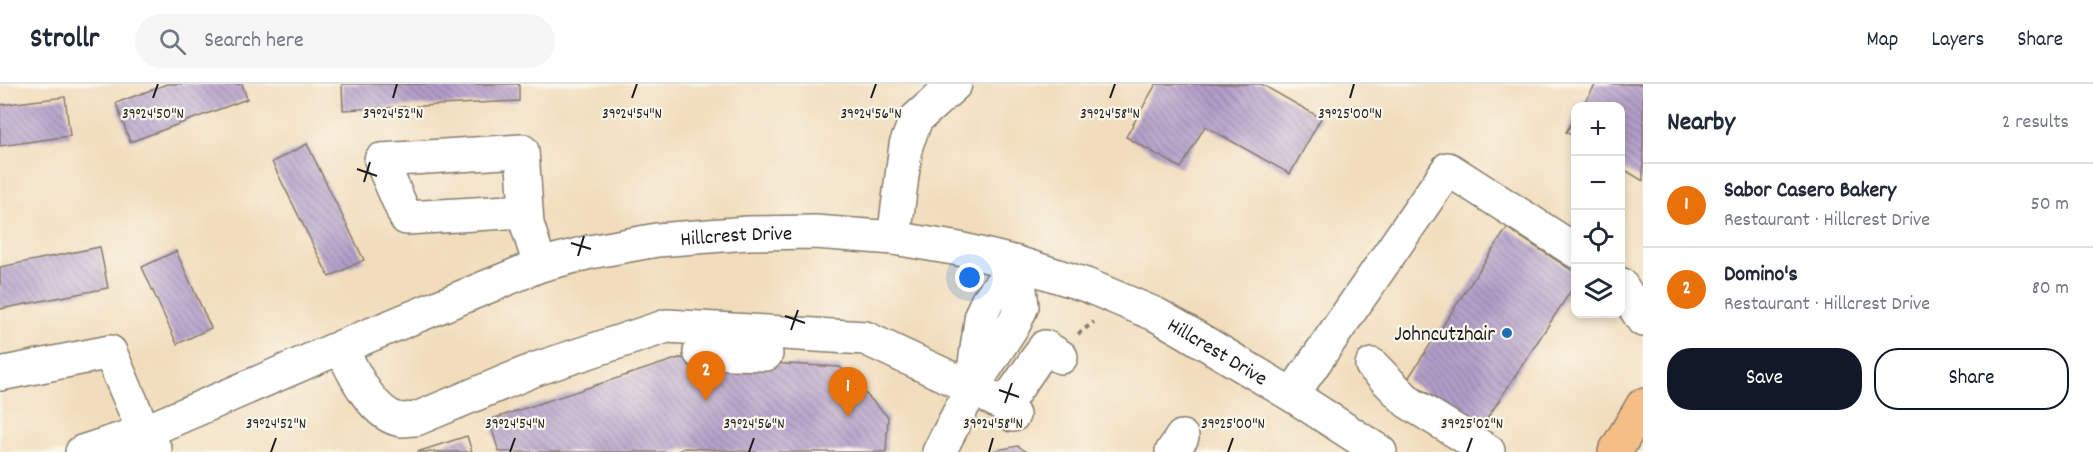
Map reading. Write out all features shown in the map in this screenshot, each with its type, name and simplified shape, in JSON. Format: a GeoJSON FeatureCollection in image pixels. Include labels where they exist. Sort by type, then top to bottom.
{"type":"FeatureCollection","features":[{"type":"Feature","properties":{"kind":"main road"},"geometry":{"type":"LineString","coordinates":[[1615,452],[1643,405]]}},
{"type":"Feature","properties":{"kind":"street"},"geometry":{"type":"LineString","coordinates":[[894,238],[906,145],[916,119],[955,84]]}},
{"type":"Feature","properties":{"kind":"street"},"geometry":{"type":"LineString","coordinates":[[526,211],[406,218],[381,160],[522,151],[527,224],[540,265]]}},
{"type":"Feature","properties":{"kind":"street"},"geometry":{"type":"LineString","coordinates":[[1292,395],[1448,169],[1571,248]]}},
{"type":"Feature","properties":{"kind":"street","name":"Hillcrest Drive"},"geometry":{"type":"LineString","coordinates":[[82,452],[150,442],[341,347],[540,265],[590,252],[657,240],[748,233],[815,232],[894,238],[959,249],[1017,263],[1086,285],[1157,315],[1292,395],[1380,452]]}},
{"type":"Feature","properties":{"kind":"street"},"geometry":{"type":"LineString","coordinates":[[939,452],[972,388],[982,313],[987,302],[1017,263]]}},
{"type":"Feature","properties":{"kind":"street"},"geometry":{"type":"LineString","coordinates":[[1625,279],[1643,282]]}},
{"type":"Feature","properties":{"kind":"street"},"geometry":{"type":"LineString","coordinates":[[1625,292],[1643,320]]}},
{"type":"Feature","properties":{"kind":"street"},"geometry":{"type":"LineString","coordinates":[[341,347],[369,398],[387,414],[401,420],[416,419],[536,369],[667,326],[865,338],[972,388],[1009,410],[1045,347],[1066,349]]}},
{"type":"Feature","properties":{"kind":"street"},"geometry":{"type":"LineString","coordinates":[[700,352],[794,355],[817,335]]}},
{"type":"Feature","properties":{"kind":"street"},"geometry":{"type":"LineString","coordinates":[[0,374],[110,352],[150,442]]}},
{"type":"Feature","properties":{"kind":"street"},"geometry":{"type":"LineString","coordinates":[[1372,365],[1408,402],[1495,447]]}},
{"type":"Feature","properties":{"kind":"path"},"geometry":{"type":"LineString","coordinates":[[1066,349],[1094,322]]}},
{"type":"Feature","properties":{"kind":"building"},"geometry":{"type":"Polygon","coordinates":[[[167,84],[242,84],[247,99],[130,142],[116,103],[167,84]]]}},
{"type":"Feature","properties":{"kind":"building"},"geometry":{"type":"Polygon","coordinates":[[[342,84],[519,84],[519,101],[343,110],[342,84]]]}},
{"type":"Feature","properties":{"kind":"building"},"geometry":{"type":"Polygon","coordinates":[[[1156,84],[1261,84],[1321,118],[1290,174],[1205,126],[1181,168],[1126,137],[1156,84]]]}},
{"type":"Feature","properties":{"kind":"building"},"geometry":{"type":"Polygon","coordinates":[[[1596,84],[1643,84],[1643,181],[1625,170],[1625,102],[1585,102],[1596,84]]]}},
{"type":"Feature","properties":{"kind":"building"},"geometry":{"type":"Polygon","coordinates":[[[65,97],[70,136],[0,146],[0,105],[65,97]]]}},
{"type":"Feature","properties":{"kind":"building"},"geometry":{"type":"Polygon","coordinates":[[[1571,124],[1571,135],[1566,132],[1571,124]]]}},
{"type":"Feature","properties":{"kind":"building"},"geometry":{"type":"Polygon","coordinates":[[[307,144],[364,260],[329,277],[272,162],[307,144]]]}},
{"type":"Feature","properties":{"kind":"building"},"geometry":{"type":"Polygon","coordinates":[[[1507,228],[1571,270],[1571,291],[1481,428],[1407,380],[1507,228]]]}},
{"type":"Feature","properties":{"kind":"building"},"geometry":{"type":"Polygon","coordinates":[[[100,247],[108,288],[0,309],[0,267],[100,247]]]}},
{"type":"Feature","properties":{"kind":"building"},"geometry":{"type":"Polygon","coordinates":[[[176,251],[211,328],[177,344],[142,267],[176,251]]]}},
{"type":"Feature","properties":{"kind":"building"},"geometry":{"type":"Polygon","coordinates":[[[679,358],[840,367],[888,417],[886,452],[758,452],[685,448],[675,452],[499,452],[489,420],[679,358]]]}},
{"type":"Feature","properties":{"kind":"building"},"geometry":{"type":"Polygon","coordinates":[[[467,436],[472,452],[417,452],[467,436]]]}},
{"type":"Feature","properties":{"kind":"building"},"geometry":{"type":"Polygon","coordinates":[[[1018,446],[1027,452],[992,452],[992,451],[1018,446]]]}},
{"type":"Feature","properties":{"kind":"place","name":"Johncutzhair"},"geometry":{"type":"Point","coordinates":[1507,333]}},
{"type":"Feature","properties":{"kind":"place","name":"Domino's"},"geometry":{"type":"Point","coordinates":[706,401]}},
{"type":"Feature","properties":{"kind":"place","name":"Sabor Casero Bakery"},"geometry":{"type":"Point","coordinates":[848,417]}}]}
